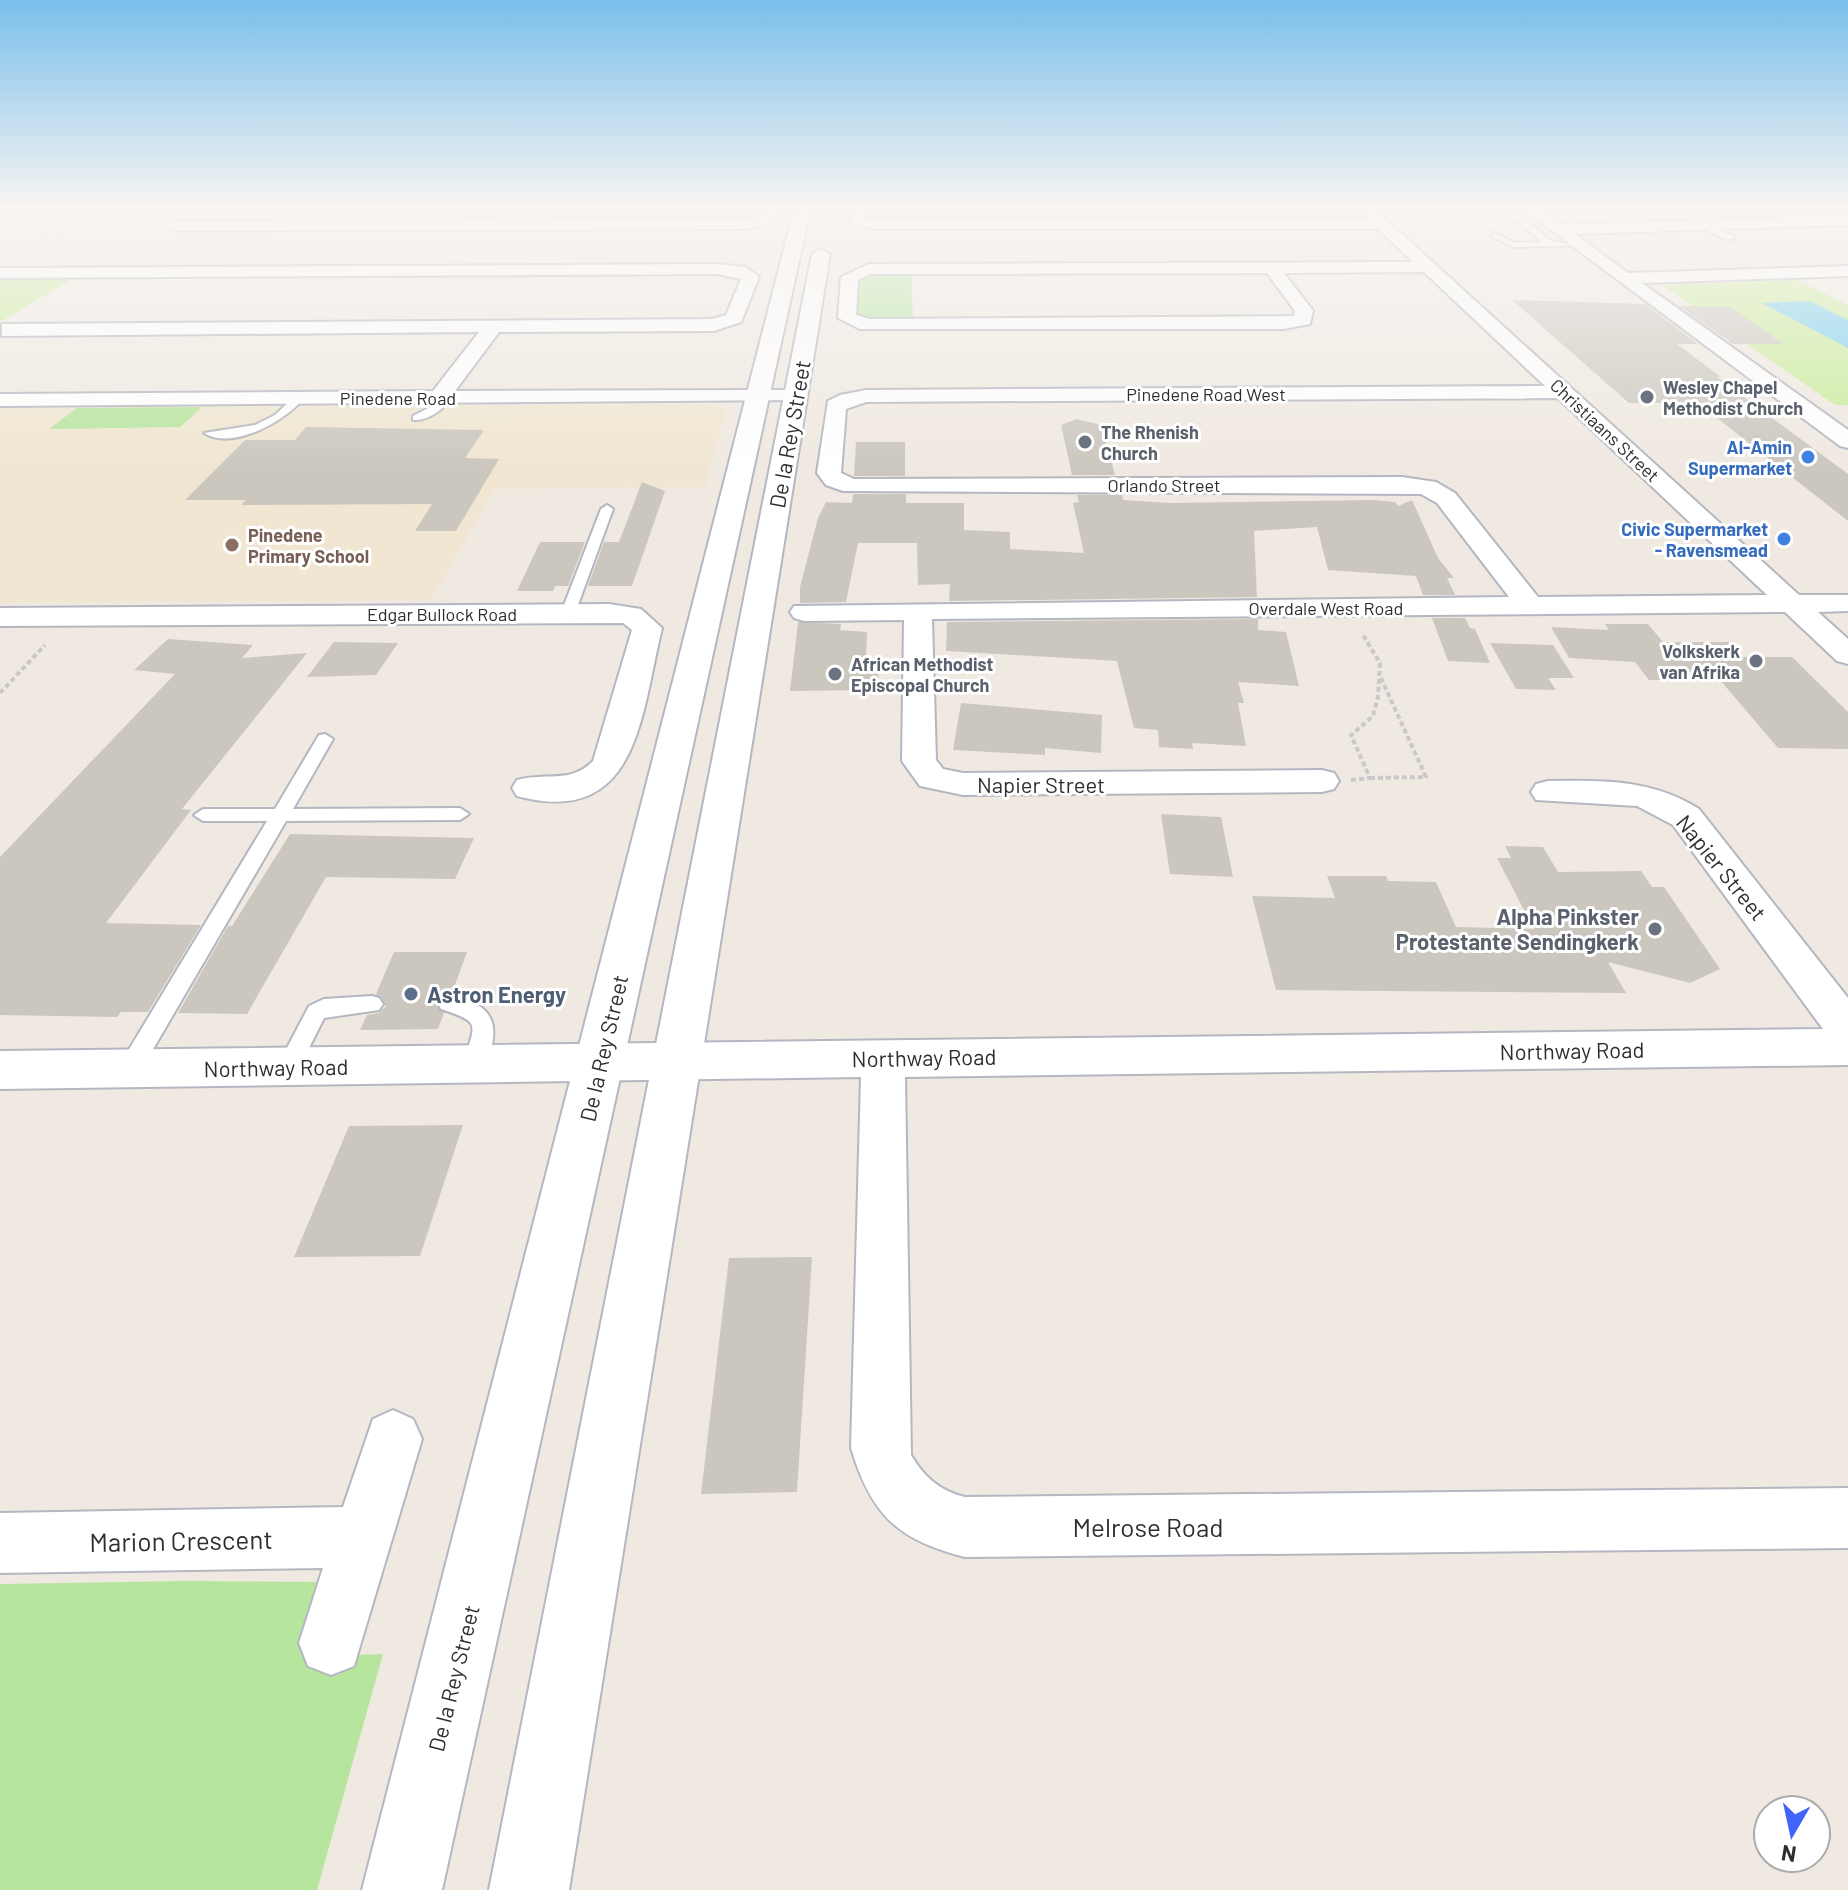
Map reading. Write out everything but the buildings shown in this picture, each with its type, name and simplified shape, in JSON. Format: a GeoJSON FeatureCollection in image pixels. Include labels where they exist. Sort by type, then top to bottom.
{"type":"FeatureCollection","features":[{"type":"Feature","properties":{"kind":"main road","name":"De la Rey Street"},"geometry":{"type":"LineString","coordinates":[[529,1890],[677,1062],[791,294]]}},
{"type":"Feature","properties":{"kind":"main road","name":"De la Rey Street"},"geometry":{"type":"LineString","coordinates":[[402,1890],[705,610],[777,396],[807,294]]}},
{"type":"Feature","properties":{"kind":"street"},"geometry":{"type":"LineString","coordinates":[[1,331],[714,325],[734,318],[743,294]]}},
{"type":"Feature","properties":{"kind":"street"},"geometry":{"type":"LineString","coordinates":[[849,294],[847,318],[867,325],[1303,320],[1304,311],[1291,294]]}},
{"type":"Feature","properties":{"kind":"street","name":"Christiaans Street"},"geometry":{"type":"LineString","coordinates":[[1458,294],[1848,655]]}},
{"type":"Feature","properties":{"kind":"street"},"geometry":{"type":"LineString","coordinates":[[1647,294],[1848,441]]}},
{"type":"Feature","properties":{"kind":"street"},"geometry":{"type":"LineString","coordinates":[[1,331],[29,314]]}},
{"type":"Feature","properties":{"kind":"street"},"geometry":{"type":"LineString","coordinates":[[442,398],[493,327]]}},
{"type":"Feature","properties":{"kind":"street","name":"Pinedene Road West"},"geometry":{"type":"LineString","coordinates":[[847,399],[882,395],[1564,392]]}},
{"type":"Feature","properties":{"kind":"street","name":"Pinedene Road"},"geometry":{"type":"LineString","coordinates":[[0,400],[777,396]]}},
{"type":"Feature","properties":{"kind":"street","name":"Orlando Street"},"geometry":{"type":"LineString","coordinates":[[847,399],[836,406],[829,473],[834,480],[852,486],[1402,484],[1427,487],[1446,498],[1530,606]]}},
{"type":"Feature","properties":{"kind":"street"},"geometry":{"type":"LineString","coordinates":[[1817,418],[1848,417]]}},
{"type":"Feature","properties":{"kind":"street","name":"Overdale West Road"},"geometry":{"type":"LineString","coordinates":[[804,612],[1848,603]]}},
{"type":"Feature","properties":{"kind":"street","name":"Napier Street"},"geometry":{"type":"LineString","coordinates":[[918,611],[919,761],[932,778],[963,784],[1322,781]]}},
{"type":"Feature","properties":{"kind":"street","name":"Edgar Bullock Road"},"geometry":{"type":"LineString","coordinates":[[0,617],[620,613],[639,618],[647,628],[613,756],[603,774],[582,787],[529,788]]}},
{"type":"Feature","properties":{"kind":"street","name":"Napier Street"},"geometry":{"type":"LineString","coordinates":[[1548,792],[1624,792],[1651,797],[1676,810],[1693,826],[1848,1030]]}},
{"type":"Feature","properties":{"kind":"street","name":"Northway Road"},"geometry":{"type":"LineString","coordinates":[[0,1070],[1848,1047]]}},
{"type":"Feature","properties":{"kind":"street","name":"Melrose Road"},"geometry":{"type":"LineString","coordinates":[[883,1057],[880,1448],[886,1470],[897,1491],[916,1510],[940,1522],[965,1527],[1848,1518]]}},
{"type":"Feature","properties":{"kind":"street"},"geometry":{"type":"LineString","coordinates":[[331,1643],[393,1439]]}},
{"type":"Feature","properties":{"kind":"street","name":"Marion Crescent"},"geometry":{"type":"LineString","coordinates":[[0,1543],[362,1537]]}},
{"type":"Feature","properties":{"kind":"lane"},"geometry":{"type":"LineString","coordinates":[[210,433],[250,433],[280,419],[299,398]]}},
{"type":"Feature","properties":{"kind":"lane"},"geometry":{"type":"LineString","coordinates":[[417,418],[440,406],[442,398]]}},
{"type":"Feature","properties":{"kind":"lane"},"geometry":{"type":"LineString","coordinates":[[568,613],[607,509]]}},
{"type":"Feature","properties":{"kind":"lane"},"geometry":{"type":"LineString","coordinates":[[130,1068],[325,739]]}},
{"type":"Feature","properties":{"kind":"lane"},"geometry":{"type":"LineString","coordinates":[[203,815],[460,814]]}},
{"type":"Feature","properties":{"kind":"lane"},"geometry":{"type":"LineString","coordinates":[[448,1003],[466,1006],[480,1015],[484,1027],[474,1065]]}},
{"type":"Feature","properties":{"kind":"lane"},"geometry":{"type":"LineString","coordinates":[[288,1067],[308,1020],[316,1012],[324,1007],[372,1004]]}},
{"type":"Feature","properties":{"kind":"path"},"geometry":{"type":"LineString","coordinates":[[1346,607],[1380,663],[1373,716],[1351,735],[1370,778]]}},
{"type":"Feature","properties":{"kind":"path"},"geometry":{"type":"LineString","coordinates":[[0,693],[75,617]]}},
{"type":"Feature","properties":{"kind":"path"},"geometry":{"type":"LineString","coordinates":[[1322,781],[1426,777],[1379,675]]}},
{"type":"Feature","properties":{"kind":"shaded area","name":"Pinedene Primary School"},"geometry":{"type":"Polygon","coordinates":[[[707,404],[726,410],[705,487],[495,489],[431,600],[0,603],[0,408],[707,404]]]}},
{"type":"Feature","properties":{"kind":"green space"},"geometry":{"type":"Polygon","coordinates":[[[0,294],[47,294],[0,322],[0,294]]]}},
{"type":"Feature","properties":{"kind":"green space"},"geometry":{"type":"Polygon","coordinates":[[[858,294],[912,294],[913,321],[869,321],[856,316],[858,294]]]}},
{"type":"Feature","properties":{"kind":"green space"},"geometry":{"type":"Polygon","coordinates":[[[1676,294],[1826,294],[1848,305],[1848,405],[1835,405],[1676,294]]]}},
{"type":"Feature","properties":{"kind":"green space"},"geometry":{"type":"Polygon","coordinates":[[[202,407],[180,427],[49,429],[77,408],[202,407]]]}},
{"type":"Feature","properties":{"kind":"green space"},"geometry":{"type":"Polygon","coordinates":[[[322,1582],[302,1657],[383,1654],[317,1890],[0,1890],[0,1584],[322,1582]]]}},
{"type":"Feature","properties":{"kind":"water"},"geometry":{"type":"Polygon","coordinates":[[[1810,301],[1848,320],[1848,348],[1762,303],[1810,301]]]}},
{"type":"Feature","properties":{"kind":"place","name":"Wesley Chapel Methodist Church"},"geometry":{"type":"Point","coordinates":[1647,397]}},
{"type":"Feature","properties":{"kind":"place","name":"The Rhenish Church"},"geometry":{"type":"Point","coordinates":[1085,442]}},
{"type":"Feature","properties":{"kind":"place","name":"Al-Amin Supermarket"},"geometry":{"type":"Point","coordinates":[1808,457]}},
{"type":"Feature","properties":{"kind":"place","name":"Civic Supermarket - Ravensmead"},"geometry":{"type":"Point","coordinates":[1784,539]}},
{"type":"Feature","properties":{"kind":"place","name":"Pinedene Primary School"},"geometry":{"type":"Point","coordinates":[232,545]}},
{"type":"Feature","properties":{"kind":"place","name":"Volkskerk van Afrika"},"geometry":{"type":"Point","coordinates":[1756,661]}},
{"type":"Feature","properties":{"kind":"place","name":"African Methodist Episcopal Church"},"geometry":{"type":"Point","coordinates":[835,674]}},
{"type":"Feature","properties":{"kind":"place","name":"Alpha Pinkster Protestante Sendingkerk"},"geometry":{"type":"Point","coordinates":[1655,929]}},
{"type":"Feature","properties":{"kind":"place","name":"Astron Energy"},"geometry":{"type":"Point","coordinates":[411,994]}}]}
